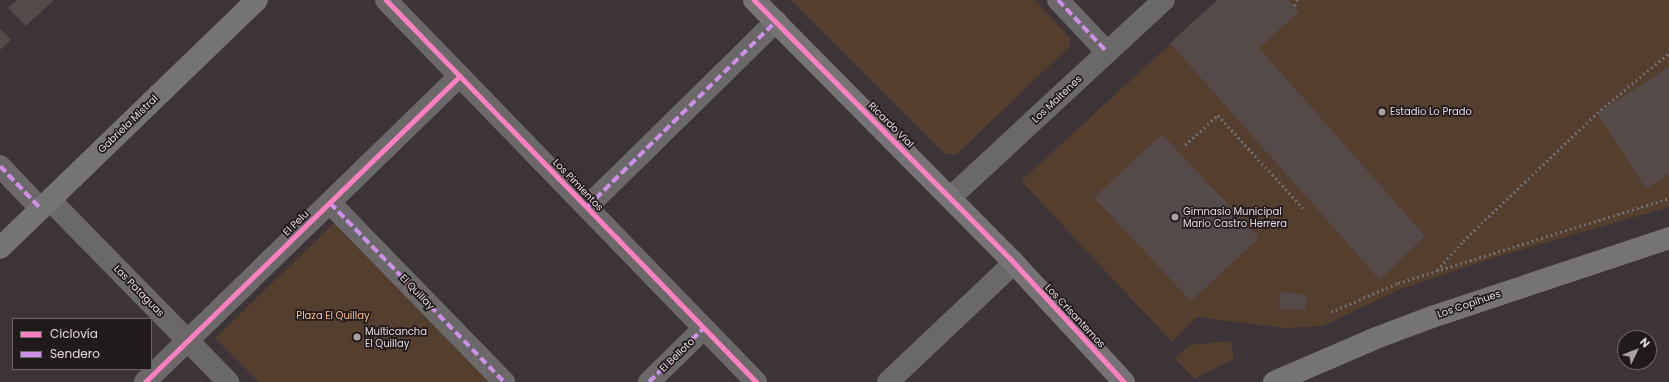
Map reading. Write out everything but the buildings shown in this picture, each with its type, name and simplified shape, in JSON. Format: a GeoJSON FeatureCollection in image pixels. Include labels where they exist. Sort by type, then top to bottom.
{"type":"FeatureCollection","features":[{"type":"Feature","properties":{"kind":"street","name":"Gabriela Mistral"},"geometry":{"type":"LineString","coordinates":[[0,248],[257,0]]}},
{"type":"Feature","properties":{"kind":"street","name":"Los Pimientos"},"geometry":{"type":"LineString","coordinates":[[386,0],[756,382]]}},
{"type":"Feature","properties":{"kind":"street","name":"Ricardo Vial"},"geometry":{"type":"LineString","coordinates":[[754,0],[1014,263]]}},
{"type":"Feature","properties":{"kind":"street"},"geometry":{"type":"LineString","coordinates":[[1058,0],[1107,52]]}},
{"type":"Feature","properties":{"kind":"street","name":"Los Maitenes"},"geometry":{"type":"LineString","coordinates":[[950,198],[1164,0]]}},
{"type":"Feature","properties":{"kind":"street","name":"Los Pimientos"},"geometry":{"type":"LineString","coordinates":[[587,207],[776,22]]}},
{"type":"Feature","properties":{"kind":"street","name":"El Pelu"},"geometry":{"type":"LineString","coordinates":[[145,382],[460,76]]}},
{"type":"Feature","properties":{"kind":"street","name":"Las Pataguas"},"geometry":{"type":"LineString","coordinates":[[0,166],[45,205],[228,382]]}},
{"type":"Feature","properties":{"kind":"street","name":"El Quillay"},"geometry":{"type":"LineString","coordinates":[[330,202],[504,382]]}},
{"type":"Feature","properties":{"kind":"street","name":"Los Copihues"},"geometry":{"type":"LineString","coordinates":[[1274,382],[1376,338],[1432,317],[1669,238]]}},
{"type":"Feature","properties":{"kind":"street"},"geometry":{"type":"LineString","coordinates":[[888,382],[1014,263]]}},
{"type":"Feature","properties":{"kind":"street","name":"Los Crisantemos"},"geometry":{"type":"LineString","coordinates":[[1014,263],[1124,382]]}},
{"type":"Feature","properties":{"kind":"street","name":"El Belloto"},"geometry":{"type":"LineString","coordinates":[[649,382],[704,328]]}},
{"type":"Feature","properties":{"kind":"path"},"geometry":{"type":"LineString","coordinates":[[1294,6],[1297,0]]}},
{"type":"Feature","properties":{"kind":"path"},"geometry":{"type":"LineString","coordinates":[[1437,271],[1463,241],[1597,113],[1669,53]]}},
{"type":"Feature","properties":{"kind":"path"},"geometry":{"type":"LineString","coordinates":[[1185,145],[1218,115],[1303,208]]}},
{"type":"Feature","properties":{"kind":"path"},"geometry":{"type":"LineString","coordinates":[[1331,312],[1398,283],[1669,198]]}},
{"type":"Feature","properties":{"kind":"green space"},"geometry":{"type":"Polygon","coordinates":[[[791,0],[1035,0],[1070,38],[1070,46],[957,154],[945,154],[791,0]]]}},
{"type":"Feature","properties":{"kind":"green space","name":"Estadio Lo Prado"},"geometry":{"type":"Polygon","coordinates":[[[1218,0],[1669,0],[1669,207],[1490,259],[1398,290],[1323,326],[1285,328],[1197,317],[1172,342],[1021,181],[1218,0]]]}},
{"type":"Feature","properties":{"kind":"green space","name":"Plaza El Quillay"},"geometry":{"type":"Polygon","coordinates":[[[334,223],[489,382],[259,382],[215,338],[334,223]]]}},
{"type":"Feature","properties":{"kind":"green space"},"geometry":{"type":"Polygon","coordinates":[[[1231,341],[1234,359],[1194,379],[1175,358],[1189,345],[1231,341]]]}},
{"type":"Feature","properties":{"kind":"marked path"},"geometry":{"type":"LineString","coordinates":[[1058,0],[1107,52]]}},
{"type":"Feature","properties":{"kind":"marked path"},"geometry":{"type":"LineString","coordinates":[[587,207],[776,21]]}},
{"type":"Feature","properties":{"kind":"marked path"},"geometry":{"type":"LineString","coordinates":[[0,166],[41,209]]}},
{"type":"Feature","properties":{"kind":"marked path"},"geometry":{"type":"LineString","coordinates":[[330,203],[504,382]]}},
{"type":"Feature","properties":{"kind":"marked path"},"geometry":{"type":"LineString","coordinates":[[649,382],[704,328]]}},
{"type":"Feature","properties":{"kind":"cycle path"},"geometry":{"type":"LineString","coordinates":[[386,0],[756,382]]}},
{"type":"Feature","properties":{"kind":"cycle path"},"geometry":{"type":"LineString","coordinates":[[754,0],[1014,263],[1124,382]]}},
{"type":"Feature","properties":{"kind":"cycle path"},"geometry":{"type":"LineString","coordinates":[[145,382],[460,76]]}},
{"type":"Feature","properties":{"kind":"place","name":"Estadio Lo Prado"},"geometry":{"type":"Point","coordinates":[1382,112]}},
{"type":"Feature","properties":{"kind":"place","name":"Gimnasio Municipal Mario Castro Herrera"},"geometry":{"type":"Point","coordinates":[1175,217]}},
{"type":"Feature","properties":{"kind":"place","name":"Multicancha El Quillay"},"geometry":{"type":"Point","coordinates":[357,337]}}]}
